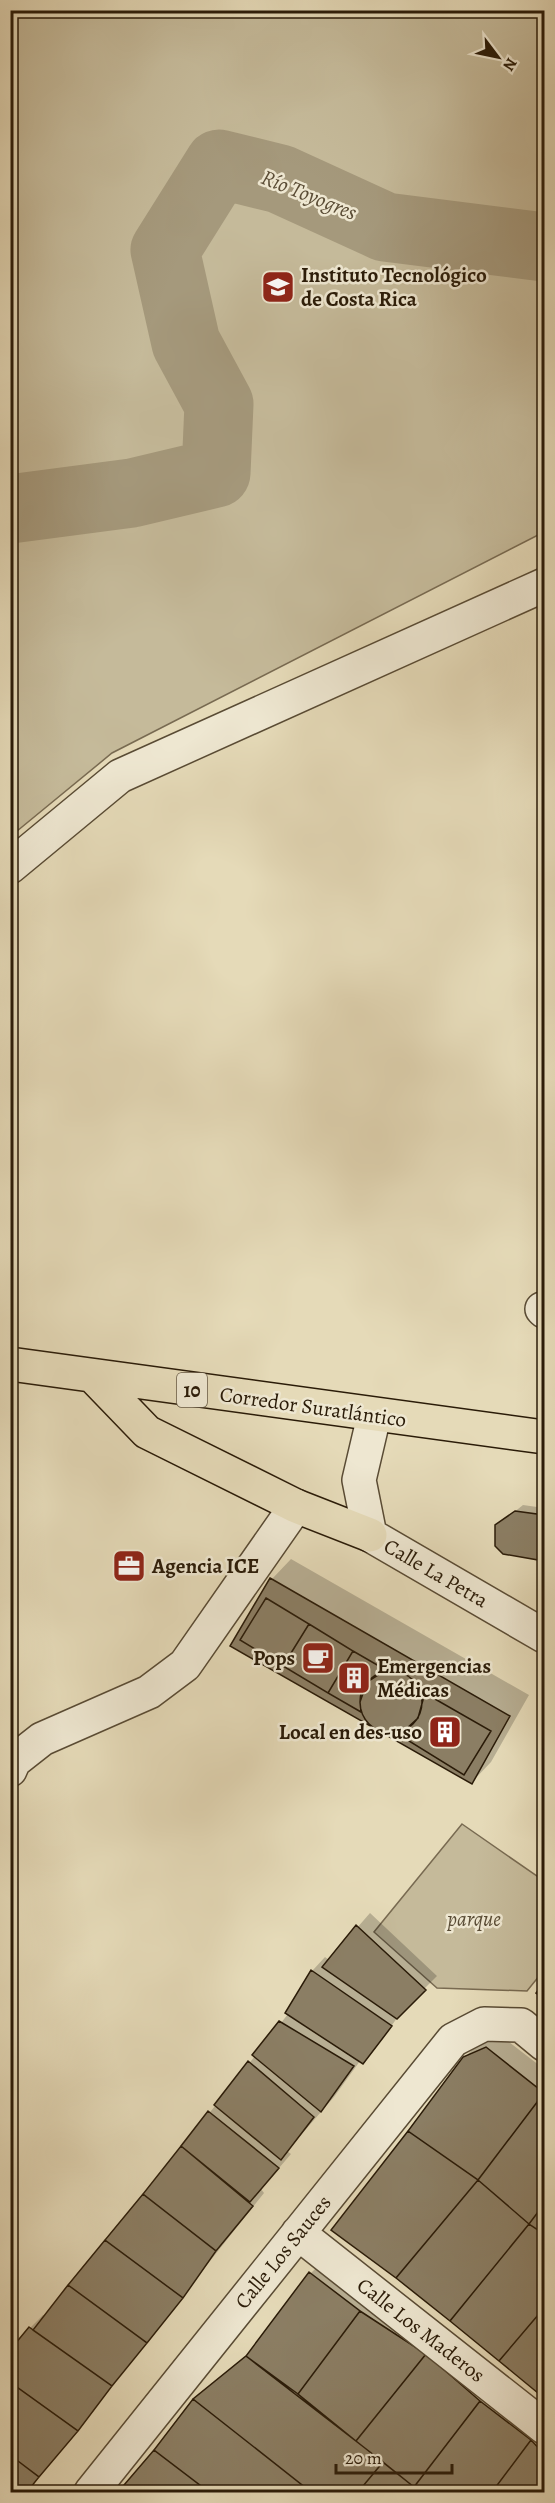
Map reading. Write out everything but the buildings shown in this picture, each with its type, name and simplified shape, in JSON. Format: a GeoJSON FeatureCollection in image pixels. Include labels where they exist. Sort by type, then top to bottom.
{"type":"FeatureCollection","features":[{"type":"Feature","properties":{"kind":"main road","name":"Corredor Suratlántico"},"geometry":{"type":"LineString","coordinates":[[10,1364],[374,1416],[544,1437]]}},
{"type":"Feature","properties":{"kind":"main road"},"geometry":{"type":"LineString","coordinates":[[93,1376],[147,1432],[296,1506],[370,1535]]}},
{"type":"Feature","properties":{"kind":"street"},"geometry":{"type":"LineString","coordinates":[[10,867],[120,776],[544,585]]}},
{"type":"Feature","properties":{"kind":"street","name":"Calle La Petra"},"geometry":{"type":"LineString","coordinates":[[374,1416],[359,1479],[370,1535],[544,1636]]}},
{"type":"Feature","properties":{"kind":"street"},"geometry":{"type":"LineString","coordinates":[[10,1770],[14,1761],[42,1740],[149,1692],[185,1665],[296,1506]]}},
{"type":"Feature","properties":{"kind":"street","name":"Calle Los Sauces"},"geometry":{"type":"LineString","coordinates":[[92,2493],[453,2040],[484,2024],[521,2025],[544,2044]]}},
{"type":"Feature","properties":{"kind":"street","name":"Calle Los Maderos"},"geometry":{"type":"LineString","coordinates":[[298,2233],[544,2427]]}},
{"type":"Feature","properties":{"kind":"green space","name":"Instituto Tecnológico de Costa Rica"},"geometry":{"type":"Polygon","coordinates":[[[11,10],[544,11],[544,532],[112,753],[11,836],[11,10]]]}},
{"type":"Feature","properties":{"kind":"green space","name":"parque"},"geometry":{"type":"Polygon","coordinates":[[[462,1824],[544,1881],[544,1970],[527,1991],[437,1988],[374,1932],[462,1824]]]}},
{"type":"Feature","properties":{"kind":"waterway","name":"Río Toyogres"},"geometry":{"type":"LineString","coordinates":[[10,509],[132,493],[216,473],[219,404],[186,343],[165,250],[219,164],[280,179],[385,227],[544,247]]}},
{"type":"Feature","properties":{"kind":"place","name":"Instituto Tecnológico de Costa Rica"},"geometry":{"type":"Point","coordinates":[278,287]}},
{"type":"Feature","properties":{"kind":"place","name":"Agencia ICE"},"geometry":{"type":"Point","coordinates":[129,1566]}},
{"type":"Feature","properties":{"kind":"place","name":"Pops"},"geometry":{"type":"Point","coordinates":[318,1658]}},
{"type":"Feature","properties":{"kind":"place","name":"Emergencias Médicas"},"geometry":{"type":"Point","coordinates":[354,1678]}},
{"type":"Feature","properties":{"kind":"place","name":"Local en des-uso"},"geometry":{"type":"Point","coordinates":[445,1732]}}]}
